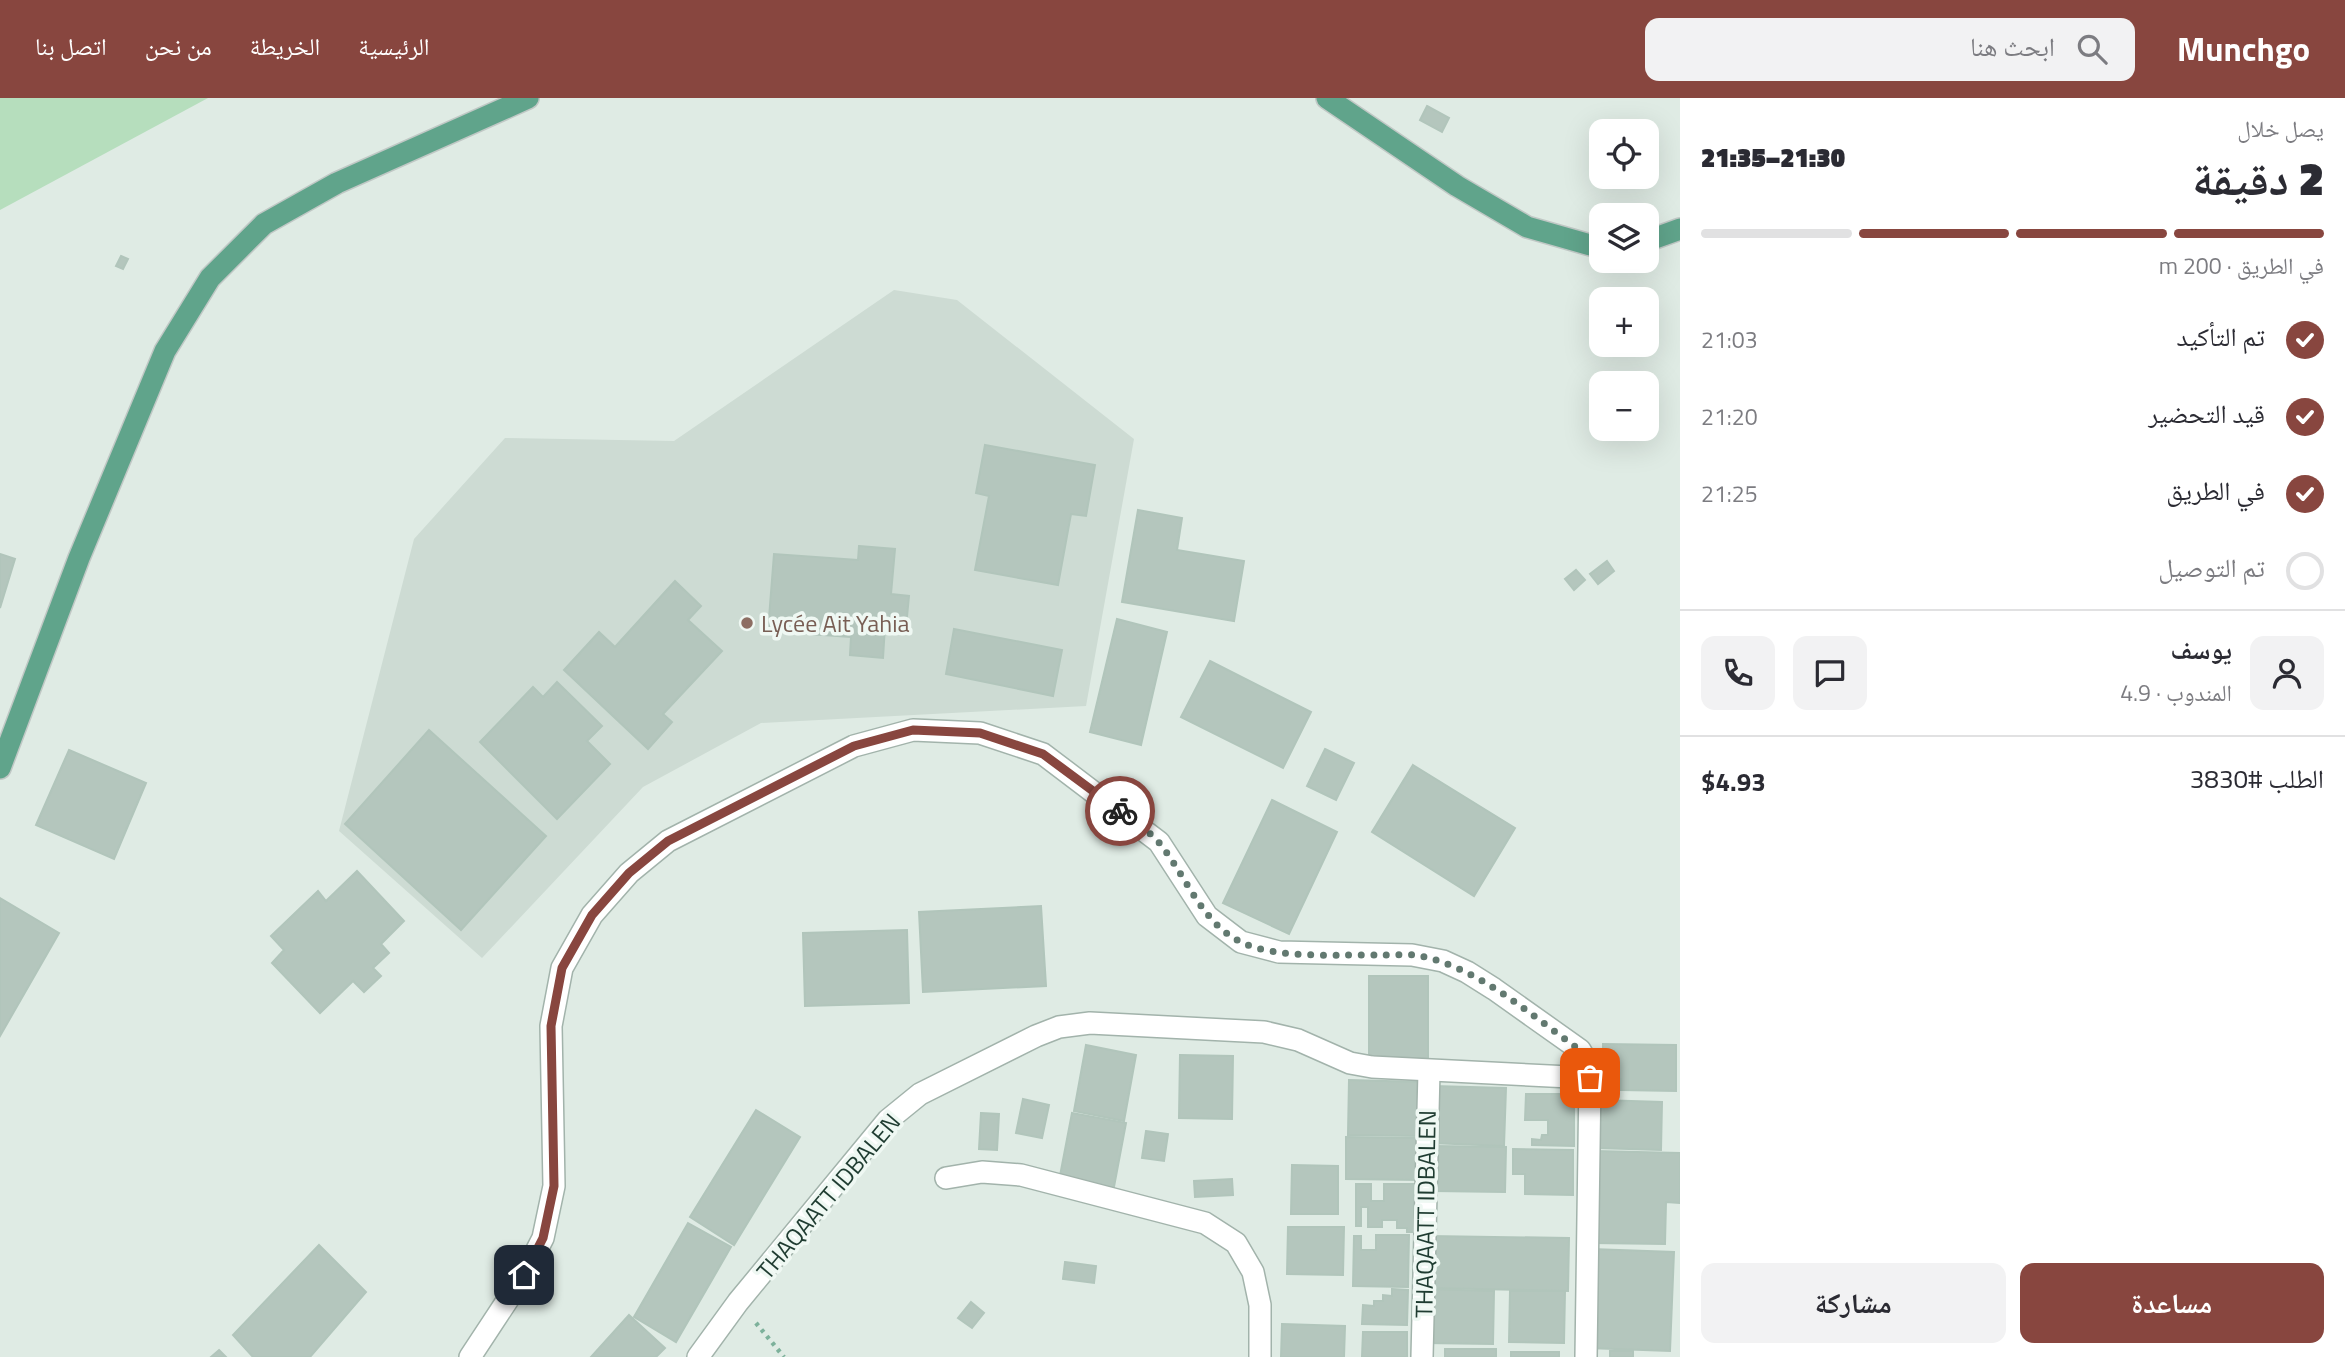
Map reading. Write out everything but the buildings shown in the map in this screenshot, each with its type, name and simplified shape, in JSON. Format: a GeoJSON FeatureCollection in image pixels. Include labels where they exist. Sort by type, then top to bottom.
{"type":"FeatureCollection","features":[{"type":"Feature","properties":{"kind":"main road"},"geometry":{"type":"LineString","coordinates":[[0,768],[79,558],[164,351],[210,278],[264,223],[337,183],[528,98]]}},
{"type":"Feature","properties":{"kind":"main road"},"geometry":{"type":"LineString","coordinates":[[1327,98],[1457,186],[1527,228],[1589,245]]}},
{"type":"Feature","properties":{"kind":"main road"},"geometry":{"type":"LineString","coordinates":[[1659,237],[1680,229]]}},
{"type":"Feature","properties":{"kind":"street"},"geometry":{"type":"LineString","coordinates":[[470,1357],[524,1275],[543,1238],[554,1186],[551,1026],[562,968],[592,915],[629,873],[668,841],[854,746],[913,730],[980,733],[1043,754],[1159,842],[1207,916],[1241,942],[1279,952],[1412,955],[1443,961],[1494,989],[1580,1050],[1587,1062],[1590,1078],[1586,1357]]}},
{"type":"Feature","properties":{"kind":"street","name":"THAQAATT IDBALEN"},"geometry":{"type":"LineString","coordinates":[[698,1357],[738,1302],[888,1120],[920,1094],[1059,1027],[1090,1023],[1264,1032],[1298,1040],[1350,1063],[1372,1067],[1590,1078]]}},
{"type":"Feature","properties":{"kind":"street","name":"THAQAATT IDBALEN"},"geometry":{"type":"LineString","coordinates":[[1422,1357],[1429,1071]]}},
{"type":"Feature","properties":{"kind":"street"},"geometry":{"type":"LineString","coordinates":[[946,1178],[982,1172],[1021,1175],[1205,1223],[1236,1243],[1253,1272],[1260,1305],[1260,1357]]}},
{"type":"Feature","properties":{"kind":"path"},"geometry":{"type":"LineString","coordinates":[[738,1302],[784,1357]]}},
{"type":"Feature","properties":{"kind":"shaded area","name":"Lycée Ait Yahia"},"geometry":{"type":"Polygon","coordinates":[[[894,290],[957,300],[1134,439],[1086,706],[761,723],[643,787],[482,958],[339,831],[414,539],[505,438],[674,441],[894,290]]]}},
{"type":"Feature","properties":{"kind":"green space"},"geometry":{"type":"Polygon","coordinates":[[[0,98],[208,98],[0,210],[0,98]]]}},
{"type":"Feature","properties":{"kind":"way so far"},"geometry":{"type":"LineString","coordinates":[[1120,811],[1159,842],[1207,916],[1241,942],[1279,952],[1412,955],[1443,961],[1494,989],[1580,1050],[1587,1062],[1590,1078]]}},
{"type":"Feature","properties":{"kind":"place","name":"Lycée Ait Yahia"},"geometry":{"type":"Point","coordinates":[747,623]}},
{"type":"Feature","properties":{"kind":"route"},"geometry":{"type":"LineString","coordinates":[[524,1275],[543,1238],[554,1186],[551,1026],[562,968],[592,915],[629,873],[668,841],[854,746],[913,730],[980,733],[1043,754],[1120,811]]}}]}
